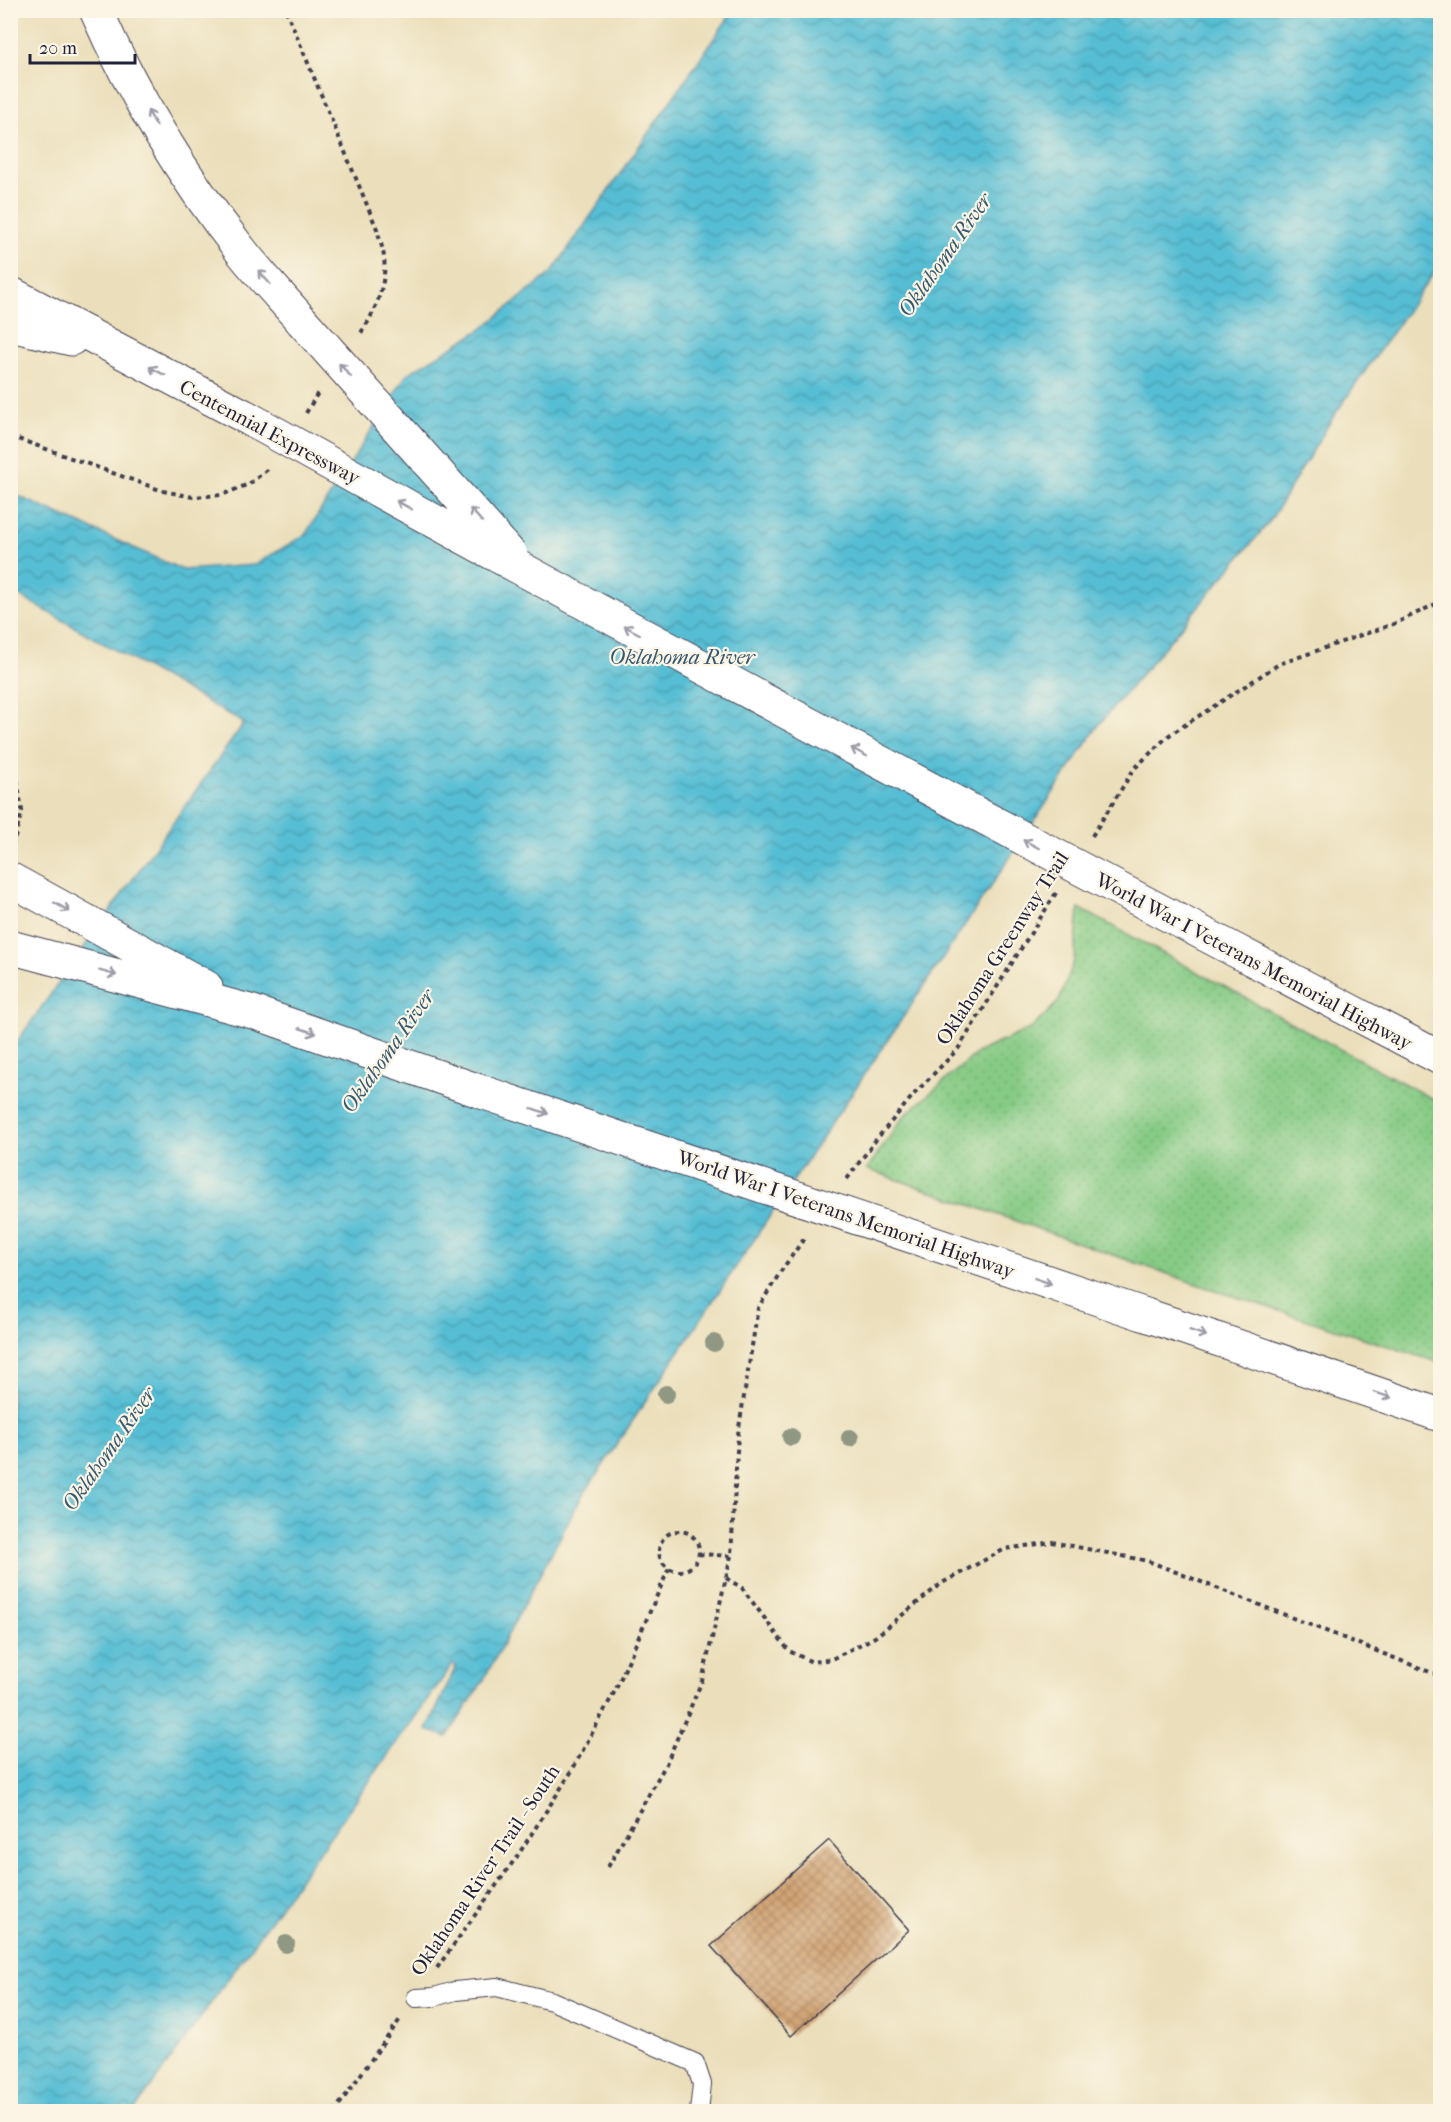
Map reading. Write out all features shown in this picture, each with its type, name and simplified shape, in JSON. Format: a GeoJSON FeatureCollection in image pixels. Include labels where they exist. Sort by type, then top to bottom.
{"type":"FeatureCollection","features":[{"type":"Feature","properties":{"kind":"highway"},"geometry":{"type":"LineString","coordinates":[[96,10],[117,57],[176,160],[243,252],[529,574]]}},
{"type":"Feature","properties":{"kind":"highway","name":"Centennial Expressway"},"geometry":{"type":"LineString","coordinates":[[10,293],[246,417],[529,574]]}},
{"type":"Feature","properties":{"kind":"highway"},"geometry":{"type":"LineString","coordinates":[[10,325],[114,349]]}},
{"type":"Feature","properties":{"kind":"highway","name":"World War I Veterans Memorial Highway"},"geometry":{"type":"LineString","coordinates":[[529,574],[973,813],[1440,1058]]}},
{"type":"Feature","properties":{"kind":"highway"},"geometry":{"type":"LineString","coordinates":[[10,879],[253,1012]]}},
{"type":"Feature","properties":{"kind":"highway"},"geometry":{"type":"LineString","coordinates":[[10,947],[253,1012]]}},
{"type":"Feature","properties":{"kind":"highway","name":"World War I Veterans Memorial Highway"},"geometry":{"type":"LineString","coordinates":[[253,1012],[485,1093],[1440,1415]]}},
{"type":"Feature","properties":{"kind":"lane"},"geometry":{"type":"LineString","coordinates":[[416,1998],[434,1997],[455,1991],[496,1988],[552,2001],[695,2063],[702,2084],[699,2112]]}},
{"type":"Feature","properties":{"kind":"path","name":"Oklahoma Greenway Trail"},"geometry":{"type":"LineString","coordinates":[[1091,838],[1134,769],[1168,736],[1279,664],[1396,623],[1440,602]]}},
{"type":"Feature","properties":{"kind":"path"},"geometry":{"type":"LineString","coordinates":[[10,765],[16,772],[22,811],[11,854]]}},
{"type":"Feature","properties":{"kind":"path","name":"Oklahoma Greenway Trail"},"geometry":{"type":"LineString","coordinates":[[841,1187],[874,1141],[916,1092],[958,1049],[1060,886]]}},
{"type":"Feature","properties":{"kind":"path"},"geometry":{"type":"LineString","coordinates":[[608,1867],[666,1764],[702,1681],[731,1556],[738,1434],[758,1308],[808,1234]]}},
{"type":"Feature","properties":{"kind":"path"},"geometry":{"type":"LineString","coordinates":[[674,1532],[687,1532],[696,1541],[699,1554],[693,1565],[687,1568],[675,1570],[669,1568],[661,1558],[660,1545],[663,1539],[674,1532]]}},
{"type":"Feature","properties":{"kind":"path"},"geometry":{"type":"LineString","coordinates":[[726,1578],[742,1588],[789,1651],[812,1662],[832,1659],[875,1637],[942,1583],[1005,1549],[1052,1542],[1148,1561],[1440,1676]]}},
{"type":"Feature","properties":{"kind":"path"},"geometry":{"type":"LineString","coordinates":[[699,1554],[731,1556]]}},
{"type":"Feature","properties":{"kind":"path","name":"Oklahoma River Trail - South"},"geometry":{"type":"LineString","coordinates":[[334,2112],[518,1855],[570,1774],[616,1689],[669,1568]]}},
{"type":"Feature","properties":{"kind":"green space"},"geometry":{"type":"Polygon","coordinates":[[[1079,908],[1440,1103],[1440,1363],[1205,1287],[867,1169],[904,1116],[978,1052],[1032,1028],[1059,1001],[1074,961],[1079,908]]]}},
{"type":"Feature","properties":{"kind":"water","name":"Oklahoma River"},"geometry":{"type":"Polygon","coordinates":[[[733,11],[1440,11],[1440,264],[1335,414],[1270,521],[1098,726],[581,1498],[483,1681],[447,1737],[427,1730],[456,1666],[453,1664],[134,2111],[11,2111],[11,1050],[244,723],[11,591],[11,493],[183,570],[254,565],[305,535],[407,374],[482,329],[552,272],[733,11]]]}},
{"type":"Feature","properties":{"kind":"building"},"geometry":{"type":"Polygon","coordinates":[[[829,1840],[909,1930],[791,2036],[711,1946],[829,1840]]]}}]}
